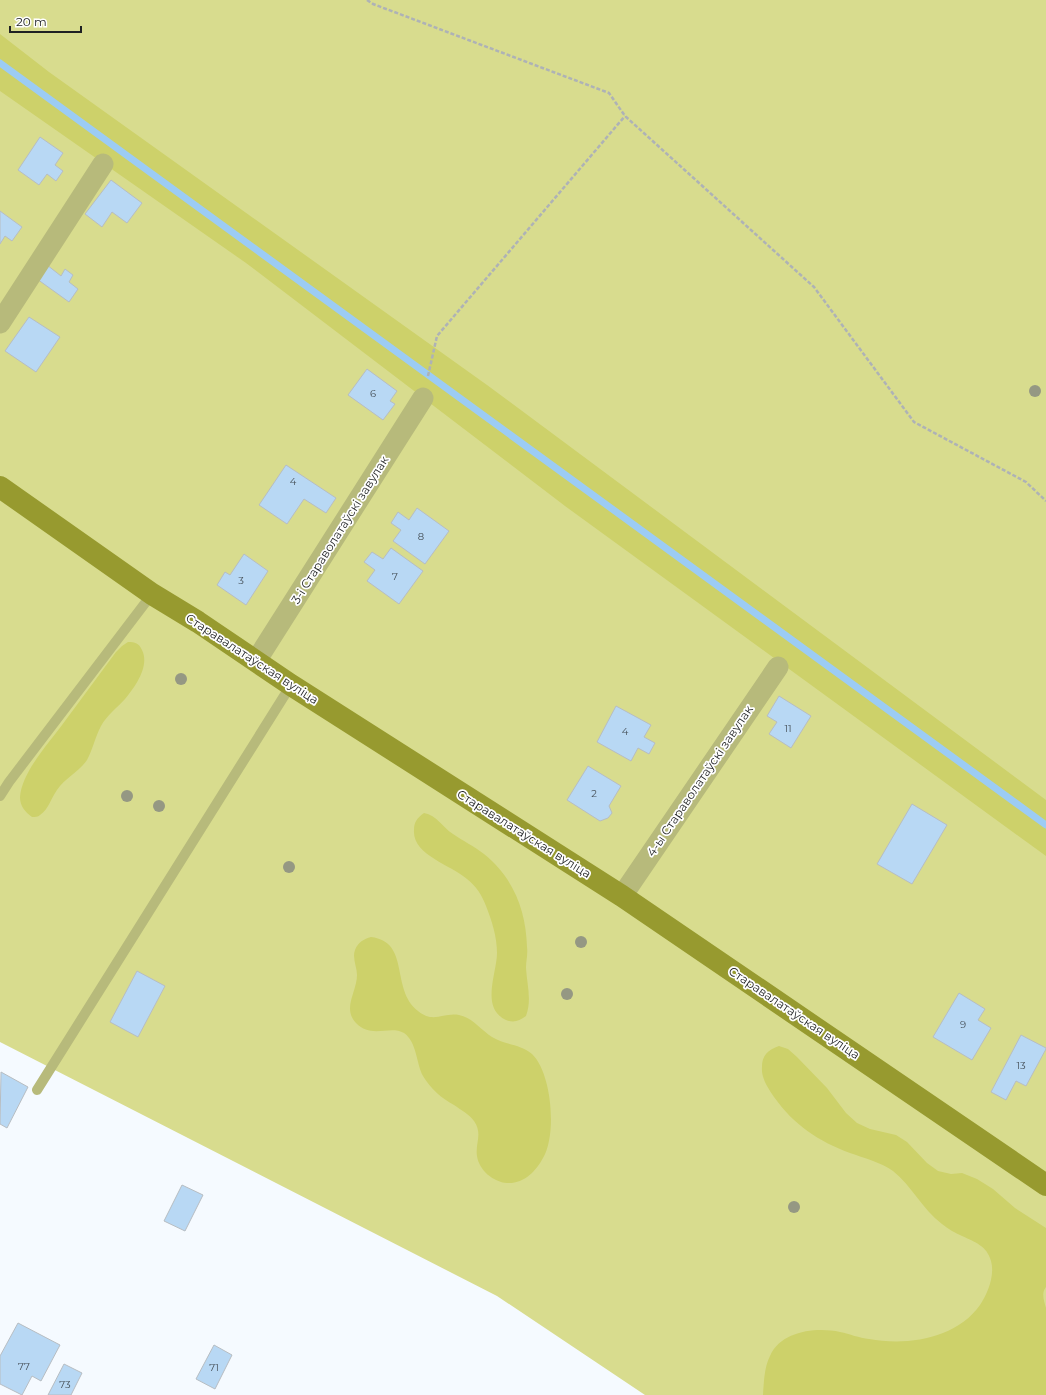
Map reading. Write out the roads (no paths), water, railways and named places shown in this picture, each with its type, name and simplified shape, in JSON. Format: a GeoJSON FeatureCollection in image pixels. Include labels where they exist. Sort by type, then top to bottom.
{"type":"FeatureCollection","features":[{"type":"Feature","properties":{"kind":"street"},"geometry":{"type":"LineString","coordinates":[[0,323],[103,164]]}},
{"type":"Feature","properties":{"kind":"street","name":"3-і Стараволатаўскі завулак"},"geometry":{"type":"LineString","coordinates":[[256,661],[423,398]]}},
{"type":"Feature","properties":{"kind":"street","name":"Старавалатаўская вуліца"},"geometry":{"type":"LineString","coordinates":[[0,487],[152,594],[256,661],[290,685],[622,896],[1046,1185]]}},
{"type":"Feature","properties":{"kind":"street","name":"4-ы Стараволатаўскі завулак"},"geometry":{"type":"LineString","coordinates":[[622,896],[778,667]]}},
{"type":"Feature","properties":{"kind":"lane"},"geometry":{"type":"LineString","coordinates":[[0,796],[9,782],[152,594]]}},
{"type":"Feature","properties":{"kind":"lane"},"geometry":{"type":"LineString","coordinates":[[37,1090],[290,685]]}},
{"type":"Feature","properties":{"kind":"waterway"},"geometry":{"type":"LineString","coordinates":[[0,63],[1046,825]]}}]}
